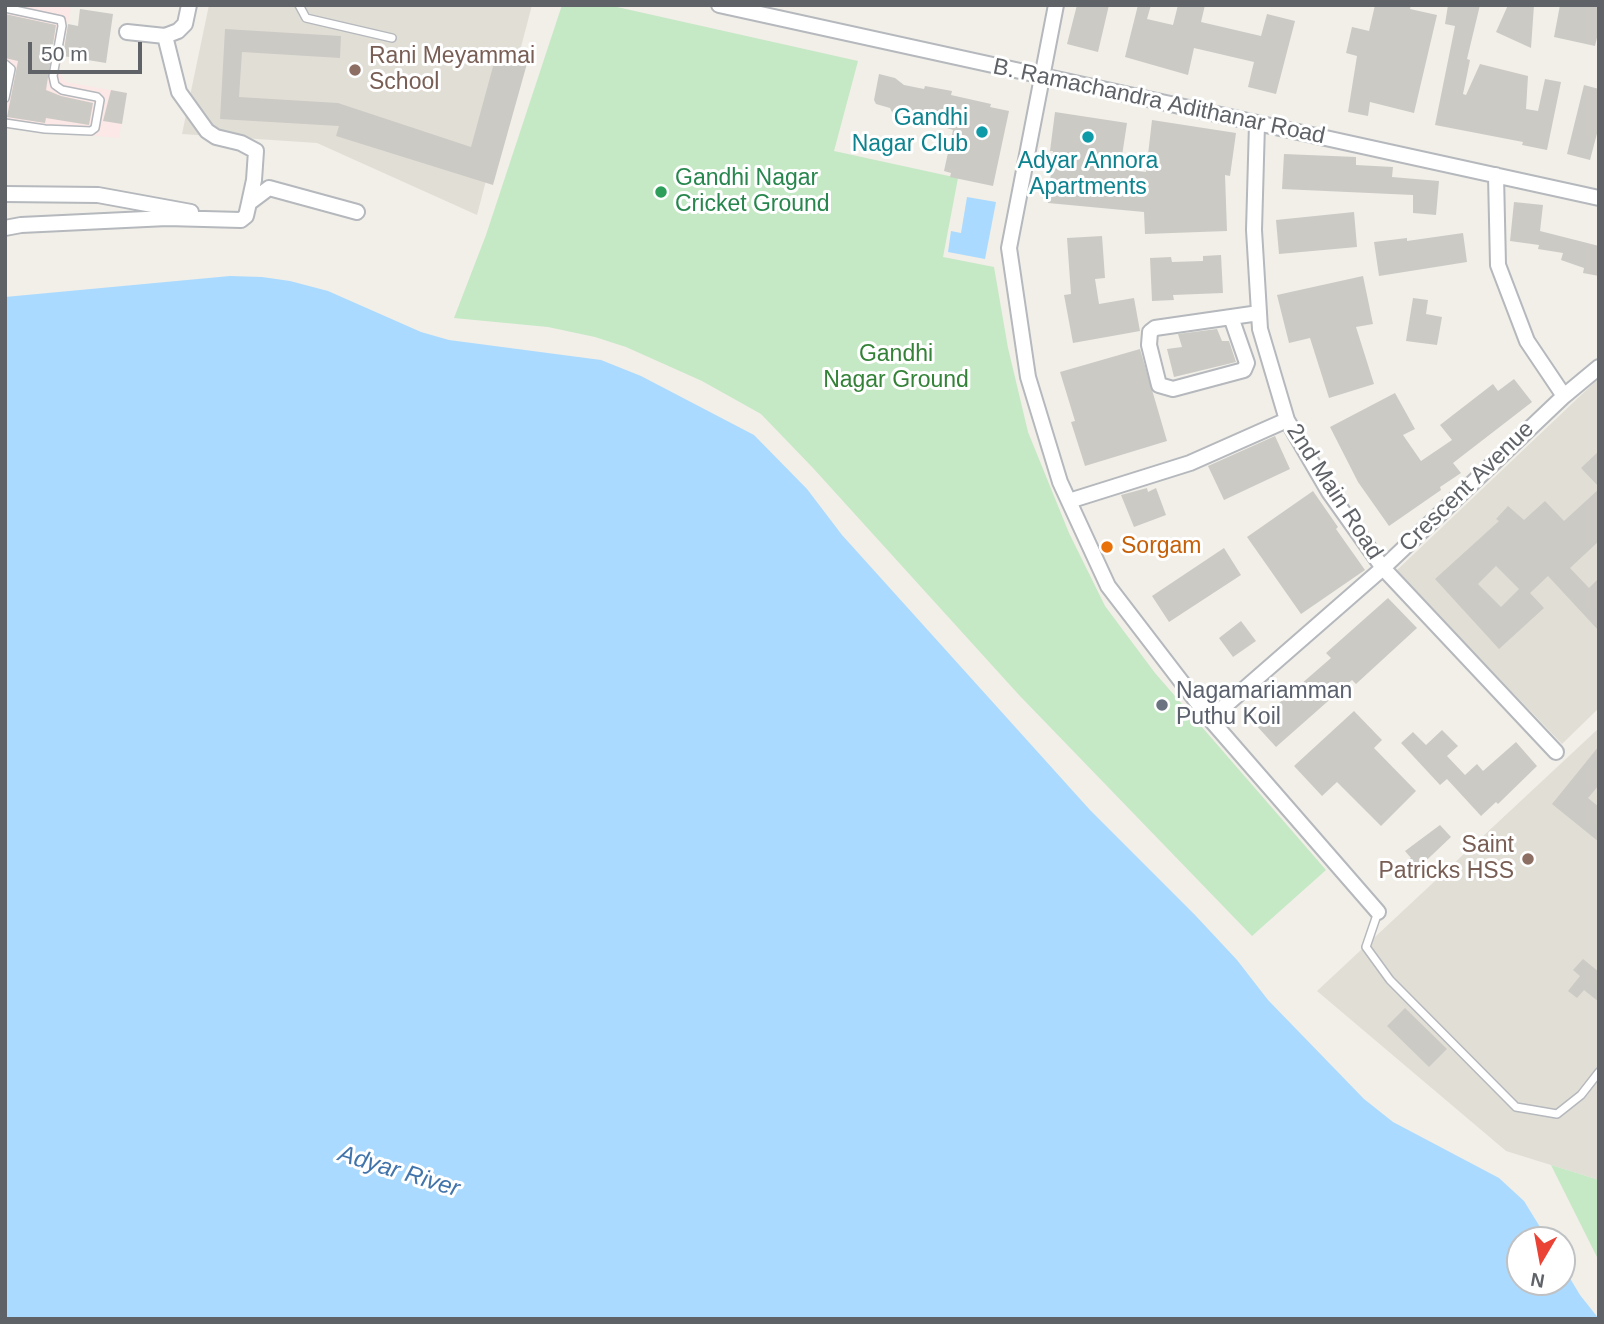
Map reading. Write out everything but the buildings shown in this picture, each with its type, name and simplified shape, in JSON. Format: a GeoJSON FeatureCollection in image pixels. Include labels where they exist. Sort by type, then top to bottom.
{"type":"FeatureCollection","features":[{"type":"Feature","properties":{"kind":"street"},"geometry":{"type":"LineString","coordinates":[[127,32],[165,36],[178,31],[185,24],[189,5]]}},
{"type":"Feature","properties":{"kind":"street","name":"B. Ramachandra Adithanar Road"},"geometry":{"type":"LineString","coordinates":[[719,5],[1599,198]]}},
{"type":"Feature","properties":{"kind":"street"},"geometry":{"type":"LineString","coordinates":[[1056,5],[1009,248],[1028,377],[1060,482],[1108,586],[1210,719],[1378,912]]}},
{"type":"Feature","properties":{"kind":"street"},"geometry":{"type":"LineString","coordinates":[[5,228],[167,218],[241,220],[246,216],[258,154],[241,143],[216,137],[207,131],[179,92],[165,36]]}},
{"type":"Feature","properties":{"kind":"street","name":"2nd Main Road"},"geometry":{"type":"LineString","coordinates":[[1257,124],[1255,230],[1260,330],[1287,420],[1329,492],[1382,568],[1556,752]]}},
{"type":"Feature","properties":{"kind":"street"},"geometry":{"type":"LineString","coordinates":[[1496,175],[1497,265],[1527,341],[1564,396]]}},
{"type":"Feature","properties":{"kind":"street"},"geometry":{"type":"LineString","coordinates":[[249,202],[269,188],[357,212]]}},
{"type":"Feature","properties":{"kind":"street"},"geometry":{"type":"LineString","coordinates":[[5,194],[98,195],[241,220]]}},
{"type":"Feature","properties":{"kind":"street"},"geometry":{"type":"LineString","coordinates":[[1231,317],[1247,363],[1244,370],[1173,389],[1159,385],[1149,345],[1150,332],[1155,327],[1259,313]]}},
{"type":"Feature","properties":{"kind":"street","name":"Crescent Avenue"},"geometry":{"type":"LineString","coordinates":[[1210,719],[1382,568],[1564,396],[1599,367]]}},
{"type":"Feature","properties":{"kind":"street"},"geometry":{"type":"LineString","coordinates":[[1069,501],[1190,463],[1287,420]]}},
{"type":"Feature","properties":{"kind":"lane"},"geometry":{"type":"LineString","coordinates":[[299,5],[306,18],[392,38]]}},
{"type":"Feature","properties":{"kind":"lane"},"geometry":{"type":"LineString","coordinates":[[5,8],[61,20],[53,76],[55,85],[62,90],[99,97],[100,101],[93,131],[44,129],[5,123]]}},
{"type":"Feature","properties":{"kind":"lane"},"geometry":{"type":"LineString","coordinates":[[5,64],[11,69],[5,98]]}},
{"type":"Feature","properties":{"kind":"lane"},"geometry":{"type":"LineString","coordinates":[[1378,912],[1366,947],[1390,980],[1516,1107],[1557,1114],[1581,1095],[1599,1072]]}},
{"type":"Feature","properties":{"kind":"shaded area"},"geometry":{"type":"Polygon","coordinates":[[[5,5],[55,5],[71,8],[59,72],[66,82],[127,93],[119,138],[5,128],[5,5]]]}},
{"type":"Feature","properties":{"kind":"shaded area","name":"Rani Meyammai School"},"geometry":{"type":"Polygon","coordinates":[[[209,5],[532,5],[477,215],[317,143],[182,134],[209,5]]]}},
{"type":"Feature","properties":{"kind":"shaded area"},"geometry":{"type":"Polygon","coordinates":[[[1599,378],[1599,708],[1562,744],[1396,571],[1599,378]]]}},
{"type":"Feature","properties":{"kind":"shaded area","name":"Saint Patricks HSS"},"geometry":{"type":"Polygon","coordinates":[[[1599,728],[1599,1180],[1506,1151],[1317,991],[1599,728]]]}},
{"type":"Feature","properties":{"kind":"green space","name":"Gandhi Nagar Ground"},"geometry":{"type":"Polygon","coordinates":[[[562,5],[608,5],[858,61],[834,151],[958,178],[943,257],[994,267],[1008,348],[1028,432],[1069,533],[1105,606],[1155,673],[1326,870],[1252,936],[1019,695],[761,414],[702,381],[626,347],[595,337],[548,327],[454,318],[486,235],[562,5]]]}},
{"type":"Feature","properties":{"kind":"green space"},"geometry":{"type":"Polygon","coordinates":[[[1551,1165],[1599,1180],[1599,1261],[1551,1165]]]}},
{"type":"Feature","properties":{"kind":"water"},"geometry":{"type":"Polygon","coordinates":[[[967,197],[996,202],[985,259],[948,252],[951,231],[961,233],[967,197]]]}},
{"type":"Feature","properties":{"kind":"water","name":"Adyar River"},"geometry":{"type":"Polygon","coordinates":[[[230,276],[290,281],[328,291],[421,332],[449,340],[601,360],[641,376],[754,435],[807,489],[842,535],[1090,810],[1195,915],[1237,960],[1268,1000],[1364,1099],[1393,1122],[1499,1178],[1524,1201],[1539,1226],[1506,1226],[1506,1296],[1576,1296],[1576,1288],[1599,1319],[5,1319],[5,297],[230,276]]]}},
{"type":"Feature","properties":{"kind":"place","name":"Rani Meyammai School"},"geometry":{"type":"Point","coordinates":[355,70]}},
{"type":"Feature","properties":{"kind":"place","name":"Gandhi Nagar Club"},"geometry":{"type":"Point","coordinates":[982,132]}},
{"type":"Feature","properties":{"kind":"place","name":"Adyar Annora Apartments"},"geometry":{"type":"Point","coordinates":[1088,137]}},
{"type":"Feature","properties":{"kind":"place","name":"Gandhi Nagar Cricket Ground"},"geometry":{"type":"Point","coordinates":[661,192]}},
{"type":"Feature","properties":{"kind":"place","name":"Sorgam"},"geometry":{"type":"Point","coordinates":[1107,547]}},
{"type":"Feature","properties":{"kind":"place","name":"Nagamariamman Puthu Koil"},"geometry":{"type":"Point","coordinates":[1162,705]}},
{"type":"Feature","properties":{"kind":"place","name":"Saint Patricks HSS"},"geometry":{"type":"Point","coordinates":[1528,859]}}]}
